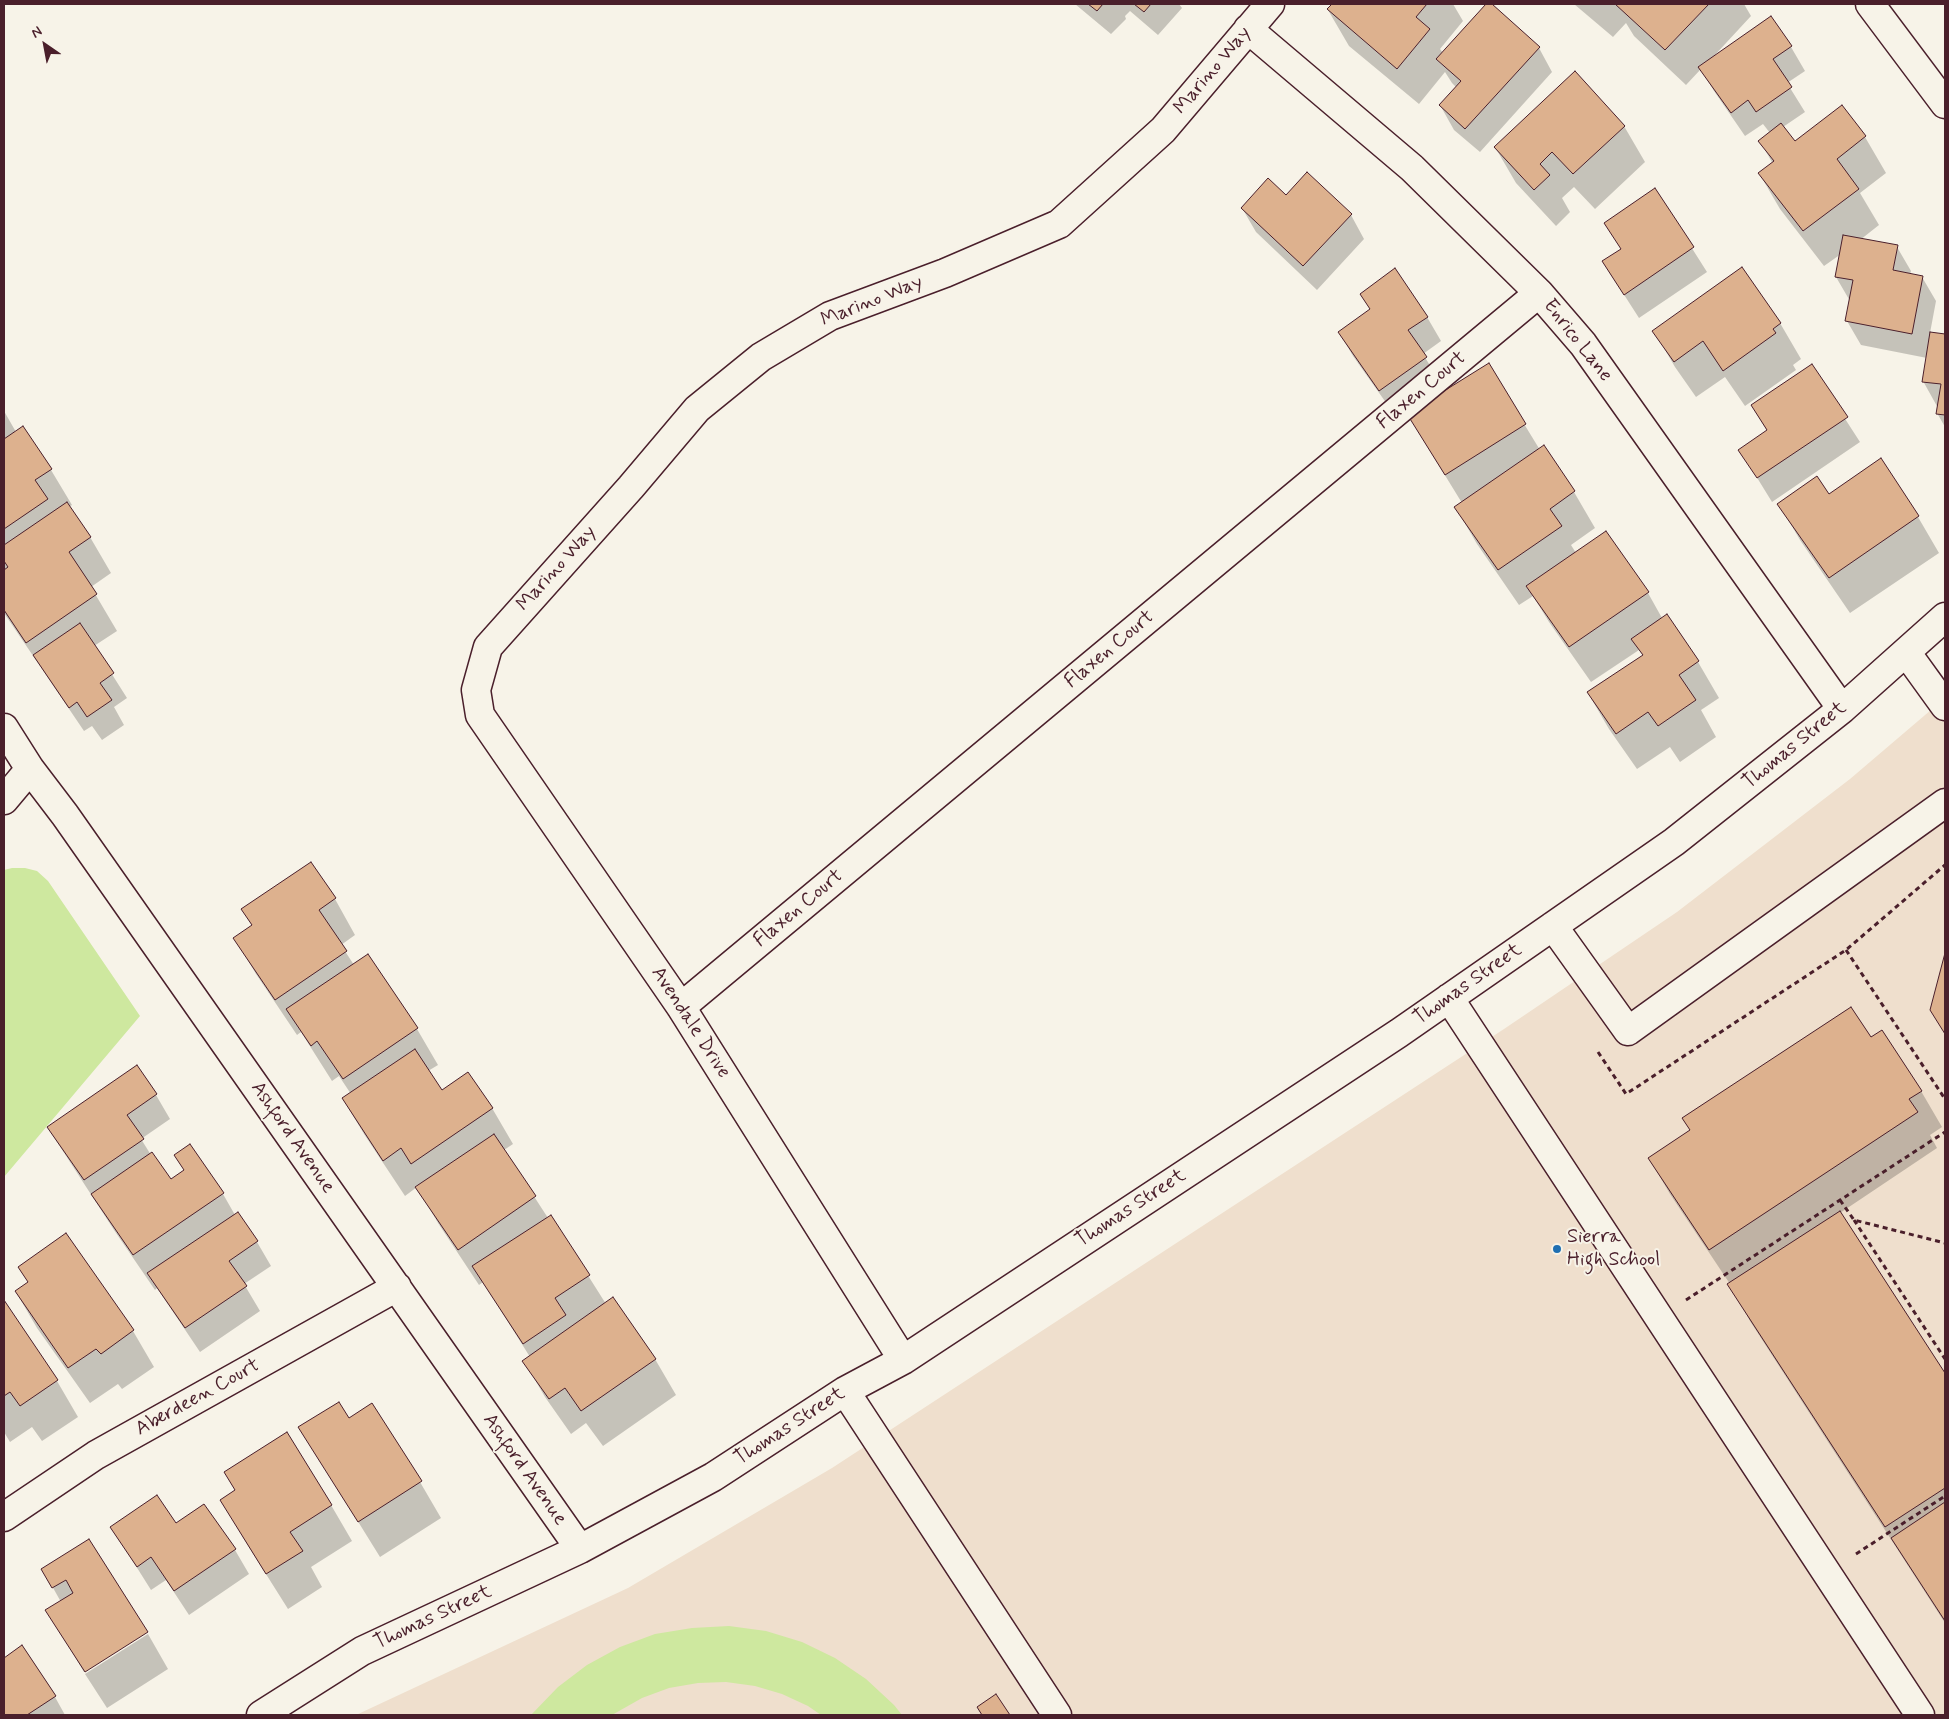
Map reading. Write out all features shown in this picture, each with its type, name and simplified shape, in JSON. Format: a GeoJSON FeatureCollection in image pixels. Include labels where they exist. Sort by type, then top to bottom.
{"type":"FeatureCollection","features":[{"type":"Feature","properties":{"kind":"street","name":"Marino Way"},"geometry":{"type":"LineString","coordinates":[[476,690],[488,647],[631,487],[697,409],[761,357],[830,316],[945,273],[1059,224],[1163,130],[1270,4]]}},
{"type":"Feature","properties":{"kind":"street"},"geometry":{"type":"LineString","coordinates":[[1870,4],[1945,104]]}},
{"type":"Feature","properties":{"kind":"street","name":"Enrico Lane"},"geometry":{"type":"LineString","coordinates":[[1248,29],[1412,168],[1539,293],[1583,344],[1842,709]]}},
{"type":"Feature","properties":{"kind":"street","name":"Flaxen Court"},"geometry":{"type":"LineString","coordinates":[[681,1006],[1539,293]]}},
{"type":"Feature","properties":{"kind":"street","name":"Thomas Street"},"geometry":{"type":"LineString","coordinates":[[261,1715],[362,1652],[580,1549],[713,1476],[845,1391],[903,1360],[1383,1044],[1674,842],[1842,709],[1945,617]]}},
{"type":"Feature","properties":{"kind":"street"},"geometry":{"type":"LineString","coordinates":[[1906,652],[1945,706]]}},
{"type":"Feature","properties":{"kind":"street","name":"Avendale Drive"},"geometry":{"type":"LineString","coordinates":[[476,690],[480,716],[681,1006],[903,1360]]}},
{"type":"Feature","properties":{"kind":"street","name":"Ashford Avenue"},"geometry":{"type":"LineString","coordinates":[[4,728],[30,769],[65,815],[580,1549]]}},
{"type":"Feature","properties":{"kind":"street"},"geometry":{"type":"LineString","coordinates":[[4,800],[30,769]]}},
{"type":"Feature","properties":{"kind":"street"},"geometry":{"type":"LineString","coordinates":[[1553,926],[1628,1031],[1945,803]]}},
{"type":"Feature","properties":{"kind":"street"},"geometry":{"type":"LineString","coordinates":[[1449,998],[1920,1715]]}},
{"type":"Feature","properties":{"kind":"street","name":"Aberdeen Court"},"geometry":{"type":"LineString","coordinates":[[4,1517],[96,1455],[397,1287]]}},
{"type":"Feature","properties":{"kind":"street"},"geometry":{"type":"LineString","coordinates":[[845,1391],[1057,1715]]}},
{"type":"Feature","properties":{"kind":"path"},"geometry":{"type":"LineString","coordinates":[[1594,1046],[1626,1094],[1846,950],[1945,865]]}},
{"type":"Feature","properties":{"kind":"path"},"geometry":{"type":"LineString","coordinates":[[1846,950],[1945,1099]]}},
{"type":"Feature","properties":{"kind":"path"},"geometry":{"type":"LineString","coordinates":[[1686,1300],[1945,1132]]}},
{"type":"Feature","properties":{"kind":"path"},"geometry":{"type":"LineString","coordinates":[[1840,1200],[1945,1359]]}},
{"type":"Feature","properties":{"kind":"path"},"geometry":{"type":"LineString","coordinates":[[1854,1220],[1945,1243]]}},
{"type":"Feature","properties":{"kind":"path"},"geometry":{"type":"LineString","coordinates":[[1852,1557],[1945,1496]]}},
{"type":"Feature","properties":{"kind":"shaded area","name":"Sierra High School"},"geometry":{"type":"Polygon","coordinates":[[[1945,698],[1945,1715],[356,1715],[628,1588],[832,1468],[1504,1029],[1677,912],[1850,779],[1945,698]]]}},
{"type":"Feature","properties":{"kind":"green space"},"geometry":{"type":"Polygon","coordinates":[[[25,868],[37,871],[48,881],[140,1016],[4,1177],[4,870],[25,868]]]}},
{"type":"Feature","properties":{"kind":"green space"},"geometry":{"type":"Polygon","coordinates":[[[729,1626],[766,1631],[802,1642],[835,1658],[866,1679],[902,1715],[821,1715],[808,1706],[782,1694],[755,1686],[726,1682],[698,1683],[669,1688],[642,1698],[612,1715],[531,1715],[558,1687],[587,1665],[620,1647],[655,1634],[692,1628],[729,1626]]]}},
{"type":"Feature","properties":{"kind":"building"},"geometry":{"type":"Polygon","coordinates":[[[1088,4],[1103,4],[1097,11],[1088,4]]]}},
{"type":"Feature","properties":{"kind":"building"},"geometry":{"type":"Polygon","coordinates":[[[1134,4],[1151,4],[1144,12],[1134,4]]]}},
{"type":"Feature","properties":{"kind":"building"},"geometry":{"type":"Polygon","coordinates":[[[1332,4],[1427,4],[1416,17],[1430,29],[1397,69],[1327,9],[1332,4]]]}},
{"type":"Feature","properties":{"kind":"building"},"geometry":{"type":"Polygon","coordinates":[[[1486,4],[1492,4],[1540,47],[1465,129],[1439,105],[1461,81],[1436,59],[1486,4]]]}},
{"type":"Feature","properties":{"kind":"building"},"geometry":{"type":"Polygon","coordinates":[[[1615,4],[1709,4],[1665,50],[1615,4]]]}},
{"type":"Feature","properties":{"kind":"building"},"geometry":{"type":"Polygon","coordinates":[[[1771,16],[1792,46],[1773,59],[1792,87],[1756,112],[1748,100],[1731,113],[1698,67],[1771,16]]]}},
{"type":"Feature","properties":{"kind":"building"},"geometry":{"type":"Polygon","coordinates":[[[1575,71],[1625,126],[1573,174],[1552,152],[1540,164],[1550,175],[1534,190],[1494,147],[1575,71]]]}},
{"type":"Feature","properties":{"kind":"building"},"geometry":{"type":"Polygon","coordinates":[[[1842,105],[1866,136],[1837,159],[1859,189],[1803,231],[1758,173],[1774,161],[1758,141],[1781,123],[1795,141],[1842,105]]]}},
{"type":"Feature","properties":{"kind":"building"},"geometry":{"type":"Polygon","coordinates":[[[1307,172],[1352,214],[1303,266],[1241,208],[1268,178],[1286,195],[1307,172]]]}},
{"type":"Feature","properties":{"kind":"building"},"geometry":{"type":"Polygon","coordinates":[[[1655,188],[1694,247],[1624,295],[1602,261],[1621,249],[1604,223],[1655,188]]]}},
{"type":"Feature","properties":{"kind":"building"},"geometry":{"type":"Polygon","coordinates":[[[1843,235],[1898,245],[1893,270],[1923,276],[1912,334],[1845,321],[1853,280],[1835,277],[1843,235]]]}},
{"type":"Feature","properties":{"kind":"building"},"geometry":{"type":"Polygon","coordinates":[[[1742,267],[1781,323],[1773,329],[1776,333],[1723,371],[1703,341],[1674,362],[1652,331],[1742,267]]]}},
{"type":"Feature","properties":{"kind":"building"},"geometry":{"type":"Polygon","coordinates":[[[1395,268],[1428,317],[1408,330],[1427,357],[1379,391],[1338,332],[1370,309],[1360,294],[1395,268]]]}},
{"type":"Feature","properties":{"kind":"building"},"geometry":{"type":"Polygon","coordinates":[[[1930,332],[1945,334],[1945,415],[1936,414],[1941,384],[1922,382],[1930,332]]]}},
{"type":"Feature","properties":{"kind":"building"},"geometry":{"type":"Polygon","coordinates":[[[1489,363],[1526,424],[1445,475],[1407,414],[1489,363]]]}},
{"type":"Feature","properties":{"kind":"building"},"geometry":{"type":"Polygon","coordinates":[[[1812,364],[1848,417],[1757,478],[1738,450],[1767,430],[1751,405],[1812,364]]]}},
{"type":"Feature","properties":{"kind":"building"},"geometry":{"type":"Polygon","coordinates":[[[23,426],[52,469],[35,480],[48,499],[4,529],[4,439],[23,426]]]}},
{"type":"Feature","properties":{"kind":"building"},"geometry":{"type":"Polygon","coordinates":[[[1544,445],[1575,491],[1550,509],[1562,526],[1498,570],[1454,507],[1544,445]]]}},
{"type":"Feature","properties":{"kind":"building"},"geometry":{"type":"Polygon","coordinates":[[[1881,458],[1919,516],[1829,578],[1777,504],[1817,476],[1829,494],[1881,458]]]}},
{"type":"Feature","properties":{"kind":"building"},"geometry":{"type":"Polygon","coordinates":[[[67,502],[91,537],[69,552],[97,594],[26,643],[4,610],[4,570],[8,567],[4,561],[4,545],[67,502]]]}},
{"type":"Feature","properties":{"kind":"building"},"geometry":{"type":"Polygon","coordinates":[[[1606,531],[1649,592],[1569,647],[1526,586],[1606,531]]]}},
{"type":"Feature","properties":{"kind":"building"},"geometry":{"type":"Polygon","coordinates":[[[1667,614],[1699,661],[1679,675],[1696,700],[1658,726],[1648,712],[1616,734],[1587,692],[1643,655],[1631,639],[1667,614]]]}},
{"type":"Feature","properties":{"kind":"building"},"geometry":{"type":"Polygon","coordinates":[[[80,623],[114,673],[100,683],[112,700],[87,717],[77,702],[69,708],[33,655],[80,623]]]}},
{"type":"Feature","properties":{"kind":"building"},"geometry":{"type":"Polygon","coordinates":[[[311,862],[336,898],[319,910],[347,951],[275,1000],[233,938],[252,925],[241,909],[311,862]]]}},
{"type":"Feature","properties":{"kind":"building"},"geometry":{"type":"Polygon","coordinates":[[[1945,953],[1945,1034],[1930,1010],[1945,953]]]}},
{"type":"Feature","properties":{"kind":"building"},"geometry":{"type":"Polygon","coordinates":[[[368,954],[418,1028],[343,1079],[317,1041],[311,1046],[286,1009],[368,954]]]}},
{"type":"Feature","properties":{"kind":"building"},"geometry":{"type":"Polygon","coordinates":[[[1851,1007],[1871,1037],[1882,1030],[1922,1091],[1909,1099],[1918,1112],[1709,1250],[1648,1158],[1690,1130],[1682,1118],[1851,1007]]]}},
{"type":"Feature","properties":{"kind":"building"},"geometry":{"type":"Polygon","coordinates":[[[415,1049],[442,1090],[468,1072],[493,1108],[411,1164],[401,1148],[383,1161],[342,1098],[415,1049]]]}},
{"type":"Feature","properties":{"kind":"building"},"geometry":{"type":"Polygon","coordinates":[[[137,1065],[157,1094],[127,1115],[144,1139],[84,1180],[47,1127],[137,1065]]]}},
{"type":"Feature","properties":{"kind":"building"},"geometry":{"type":"Polygon","coordinates":[[[494,1134],[536,1196],[458,1250],[415,1187],[494,1134]]]}},
{"type":"Feature","properties":{"kind":"building"},"geometry":{"type":"Polygon","coordinates":[[[190,1144],[224,1193],[133,1255],[91,1194],[152,1152],[171,1179],[184,1170],[174,1155],[190,1144]]]}},
{"type":"Feature","properties":{"kind":"building"},"geometry":{"type":"Polygon","coordinates":[[[1840,1211],[1945,1373],[1945,1488],[1885,1527],[1727,1284],[1840,1211]]]}},
{"type":"Feature","properties":{"kind":"building"},"geometry":{"type":"Polygon","coordinates":[[[238,1212],[258,1241],[229,1261],[247,1286],[185,1328],[147,1273],[238,1212]]]}},
{"type":"Feature","properties":{"kind":"building"},"geometry":{"type":"Polygon","coordinates":[[[551,1215],[590,1275],[555,1298],[566,1315],[523,1344],[472,1266],[551,1215]]]}},
{"type":"Feature","properties":{"kind":"building"},"geometry":{"type":"Polygon","coordinates":[[[66,1233],[134,1330],[101,1354],[96,1349],[68,1368],[15,1291],[28,1282],[18,1267],[66,1233]]]}},
{"type":"Feature","properties":{"kind":"building"},"geometry":{"type":"Polygon","coordinates":[[[613,1297],[656,1359],[581,1411],[565,1388],[549,1399],[522,1361],[613,1297]]]}},
{"type":"Feature","properties":{"kind":"building"},"geometry":{"type":"Polygon","coordinates":[[[4,1300],[58,1380],[20,1406],[10,1392],[4,1396],[4,1300]]]}},
{"type":"Feature","properties":{"kind":"building"},"geometry":{"type":"Polygon","coordinates":[[[339,1402],[349,1418],[372,1403],[422,1481],[358,1522],[298,1427],[339,1402]]]}},
{"type":"Feature","properties":{"kind":"building"},"geometry":{"type":"Polygon","coordinates":[[[287,1432],[332,1505],[290,1532],[303,1551],[266,1574],[220,1500],[235,1490],[224,1472],[287,1432]]]}},
{"type":"Feature","properties":{"kind":"building"},"geometry":{"type":"Polygon","coordinates":[[[157,1495],[176,1523],[204,1504],[236,1549],[174,1591],[151,1557],[137,1567],[110,1527],[157,1495]]]}},
{"type":"Feature","properties":{"kind":"building"},"geometry":{"type":"Polygon","coordinates":[[[1945,1502],[1945,1621],[1891,1538],[1945,1502]]]}},
{"type":"Feature","properties":{"kind":"building"},"geometry":{"type":"Polygon","coordinates":[[[89,1539],[148,1632],[85,1672],[45,1610],[73,1593],[66,1580],[52,1588],[41,1569],[89,1539]]]}},
{"type":"Feature","properties":{"kind":"building"},"geometry":{"type":"Polygon","coordinates":[[[22,1645],[56,1696],[27,1715],[4,1715],[4,1658],[22,1645]]]}},
{"type":"Feature","properties":{"kind":"building"},"geometry":{"type":"Polygon","coordinates":[[[996,1694],[1010,1715],[982,1715],[977,1707],[996,1694]]]}},
{"type":"Feature","properties":{"kind":"place","name":"Sierra High School"},"geometry":{"type":"Point","coordinates":[1557,1249]}}]}
